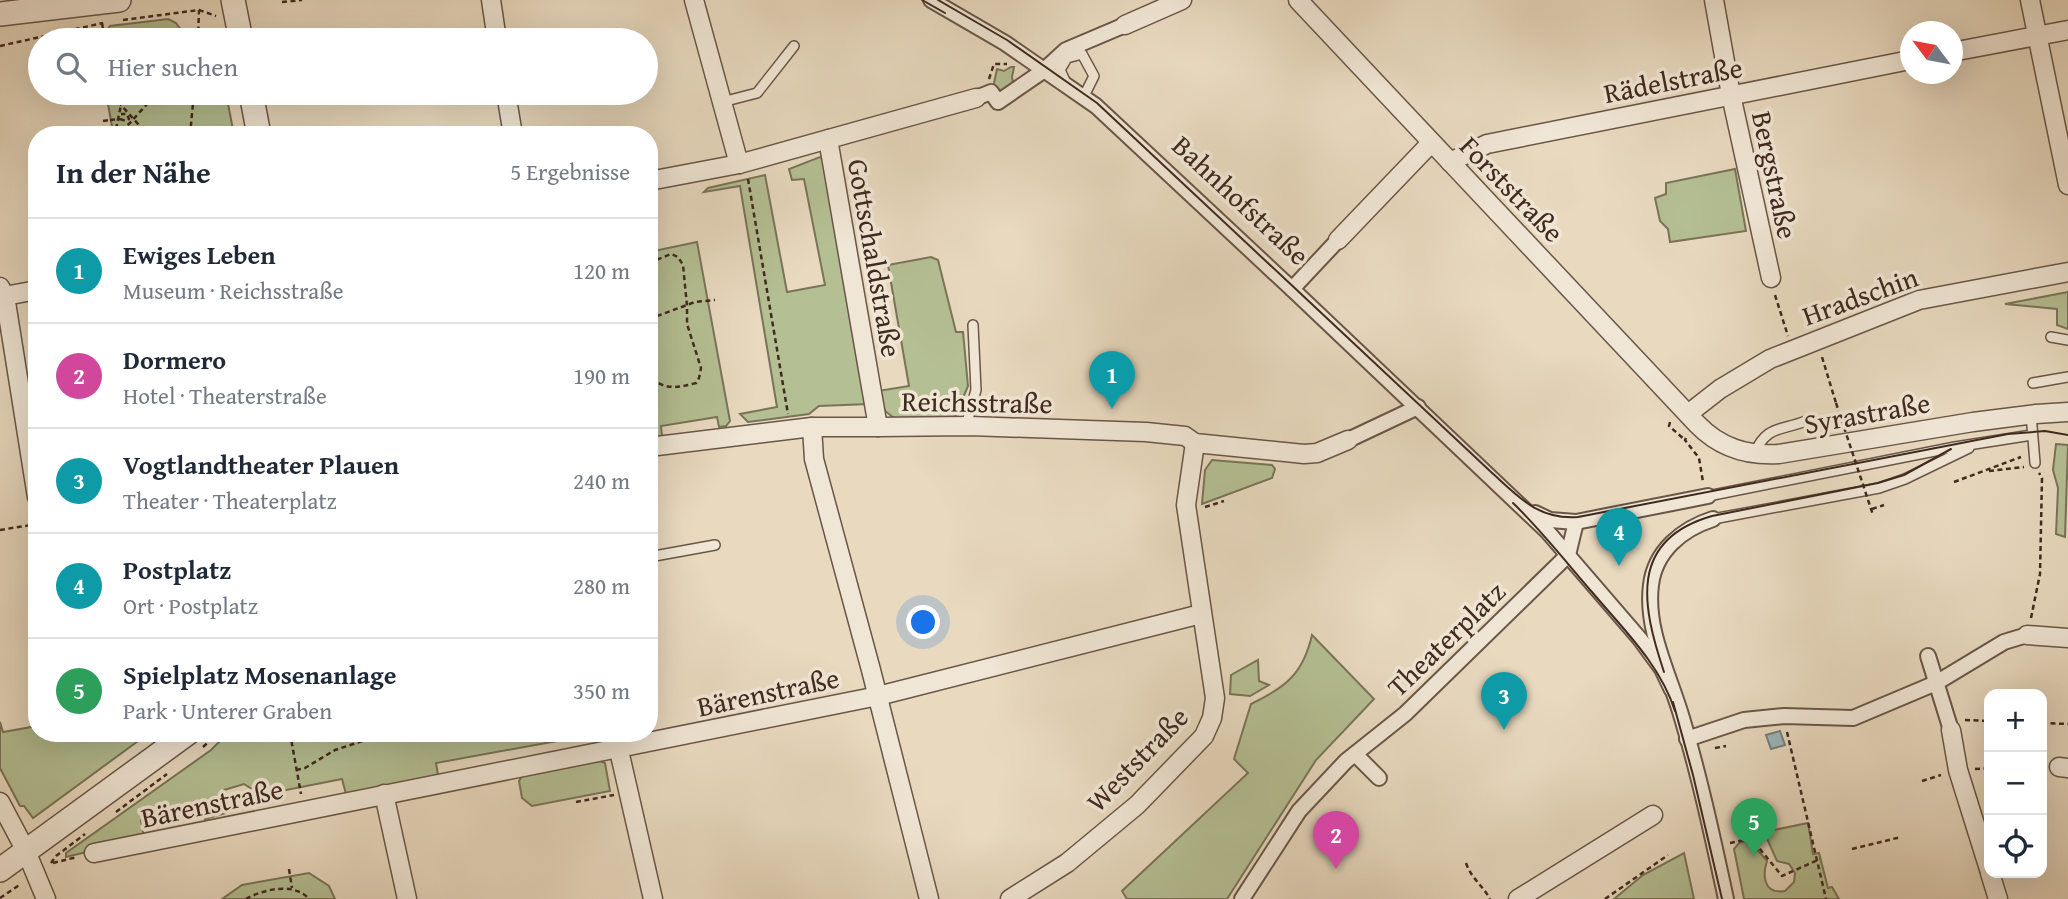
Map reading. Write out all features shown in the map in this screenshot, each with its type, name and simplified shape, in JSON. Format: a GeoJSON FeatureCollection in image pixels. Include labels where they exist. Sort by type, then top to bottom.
{"type":"FeatureCollection","features":[{"type":"Feature","properties":{"kind":"street"},"geometry":{"type":"LineString","coordinates":[[233,0],[239,28]]}},
{"type":"Feature","properties":{"kind":"street"},"geometry":{"type":"LineString","coordinates":[[491,0],[495,28]]}},
{"type":"Feature","properties":{"kind":"street"},"geometry":{"type":"LineString","coordinates":[[694,0],[742,163]]}},
{"type":"Feature","properties":{"kind":"street","name":"Bahnhofstraße"},"geometry":{"type":"LineString","coordinates":[[931,0],[1005,43],[1084,96],[1516,501]]}},
{"type":"Feature","properties":{"kind":"street"},"geometry":{"type":"LineString","coordinates":[[975,98],[991,92],[998,102],[1066,50],[1182,0]]}},
{"type":"Feature","properties":{"kind":"street","name":"Forststraße"},"geometry":{"type":"LineString","coordinates":[[1298,0],[1688,414]]}},
{"type":"Feature","properties":{"kind":"street","name":"Bergstraße"},"geometry":{"type":"LineString","coordinates":[[1714,0],[1731,95],[1771,278]]}},
{"type":"Feature","properties":{"kind":"street"},"geometry":{"type":"LineString","coordinates":[[2030,0],[2068,185]]}},
{"type":"Feature","properties":{"kind":"street"},"geometry":{"type":"LineString","coordinates":[[0,15],[117,11]]}},
{"type":"Feature","properties":{"kind":"street"},"geometry":{"type":"LineString","coordinates":[[1963,50],[2068,30]]}},
{"type":"Feature","properties":{"kind":"street","name":"Rädelstraße"},"geometry":{"type":"LineString","coordinates":[[1450,162],[1487,144],[1900,62]]}},
{"type":"Feature","properties":{"kind":"street","name":"Gottschaldstraße"},"geometry":{"type":"LineString","coordinates":[[658,179],[742,163],[975,98]]}},
{"type":"Feature","properties":{"kind":"street"},"geometry":{"type":"LineString","coordinates":[[253,105],[257,126]]}},
{"type":"Feature","properties":{"kind":"street"},"geometry":{"type":"LineString","coordinates":[[508,105],[512,126]]}},
{"type":"Feature","properties":{"kind":"street","name":"Gottschaldstraße"},"geometry":{"type":"LineString","coordinates":[[828,139],[878,427]]}},
{"type":"Feature","properties":{"kind":"street"},"geometry":{"type":"LineString","coordinates":[[1292,289],[1431,143]]}},
{"type":"Feature","properties":{"kind":"street","name":"Hradschin"},"geometry":{"type":"LineString","coordinates":[[1688,414],[1720,389],[1770,359],[1919,300],[2068,272]]}},
{"type":"Feature","properties":{"kind":"street"},"geometry":{"type":"LineString","coordinates":[[28,291],[2,293],[28,444]]}},
{"type":"Feature","properties":{"kind":"street","name":"Reichsstraße"},"geometry":{"type":"LineString","coordinates":[[658,446],[812,428],[966,426],[1146,432],[1185,436],[1195,443],[1304,454],[1324,451],[1418,407]]}},
{"type":"Feature","properties":{"kind":"street","name":"Syrastraße"},"geometry":{"type":"LineString","coordinates":[[1688,414],[1716,441],[1754,454],[1779,454],[1927,429],[2031,414],[2068,412]]}},
{"type":"Feature","properties":{"kind":"street"},"geometry":{"type":"LineString","coordinates":[[812,428],[814,459],[929,899]]}},
{"type":"Feature","properties":{"kind":"street","name":"Weststraße"},"geometry":{"type":"LineString","coordinates":[[1010,899],[1067,863],[1137,805],[1204,736],[1212,718],[1215,698],[1186,505],[1195,443]]}},
{"type":"Feature","properties":{"kind":"street"},"geometry":{"type":"LineString","coordinates":[[1516,501],[1550,520],[1576,522],[1706,492]]}},
{"type":"Feature","properties":{"kind":"street"},"geometry":{"type":"LineString","coordinates":[[1516,501],[1568,555],[1640,639],[1662,669],[1672,690]]}},
{"type":"Feature","properties":{"kind":"street"},"geometry":{"type":"LineString","coordinates":[[1713,519],[1683,532],[1661,555],[1654,570],[1650,603],[1654,626],[1703,796],[1726,899]]}},
{"type":"Feature","properties":{"kind":"street"},"geometry":{"type":"LineString","coordinates":[[1568,555],[1576,522]]}},
{"type":"Feature","properties":{"kind":"street","name":"Theaterplatz"},"geometry":{"type":"LineString","coordinates":[[1242,899],[1299,810],[1354,754],[1405,714],[1568,555]]}},
{"type":"Feature","properties":{"kind":"street","name":"Bärenstraße"},"geometry":{"type":"LineString","coordinates":[[658,734],[878,696],[1201,614]]}},
{"type":"Feature","properties":{"kind":"street"},"geometry":{"type":"LineString","coordinates":[[1640,639],[1654,626]]}},
{"type":"Feature","properties":{"kind":"street"},"geometry":{"type":"LineString","coordinates":[[1687,739],[1744,720],[1784,716],[1853,718],[1936,682],[2004,642],[2027,635],[2068,638]]}},
{"type":"Feature","properties":{"kind":"street"},"geometry":{"type":"LineString","coordinates":[[1928,656],[1950,725],[1958,770],[1984,852]]}},
{"type":"Feature","properties":{"kind":"street"},"geometry":{"type":"LineString","coordinates":[[0,870],[176,742]]}},
{"type":"Feature","properties":{"kind":"street","name":"Bärenstraße"},"geometry":{"type":"LineString","coordinates":[[94,853],[384,794],[613,742]]}},
{"type":"Feature","properties":{"kind":"street"},"geometry":{"type":"LineString","coordinates":[[617,742],[653,899]]}},
{"type":"Feature","properties":{"kind":"street"},"geometry":{"type":"LineString","coordinates":[[1354,754],[1379,778]]}},
{"type":"Feature","properties":{"kind":"street"},"geometry":{"type":"LineString","coordinates":[[384,794],[407,899]]}},
{"type":"Feature","properties":{"kind":"street"},"geometry":{"type":"LineString","coordinates":[[0,802],[26,851],[46,899]]}},
{"type":"Feature","properties":{"kind":"street"},"geometry":{"type":"LineString","coordinates":[[1518,899],[1653,815]]}},
{"type":"Feature","properties":{"kind":"street"},"geometry":{"type":"LineString","coordinates":[[1992,878],[1998,899]]}},
{"type":"Feature","properties":{"kind":"lane"},"geometry":{"type":"LineString","coordinates":[[722,102],[757,93],[794,46]]}},
{"type":"Feature","properties":{"kind":"lane"},"geometry":{"type":"LineString","coordinates":[[1066,84],[1059,70],[1067,58],[1082,54],[1094,76],[1084,96]]}},
{"type":"Feature","properties":{"kind":"lane"},"geometry":{"type":"LineString","coordinates":[[966,426],[976,390],[974,325]]}},
{"type":"Feature","properties":{"kind":"lane"},"geometry":{"type":"LineString","coordinates":[[2051,337],[2068,340]]}},
{"type":"Feature","properties":{"kind":"lane"},"geometry":{"type":"LineString","coordinates":[[2033,383],[2068,377]]}},
{"type":"Feature","properties":{"kind":"lane"},"geometry":{"type":"LineString","coordinates":[[2031,414],[2035,466]]}},
{"type":"Feature","properties":{"kind":"lane"},"geometry":{"type":"LineString","coordinates":[[1754,454],[1760,441],[1768,433],[1806,421]]}},
{"type":"Feature","properties":{"kind":"lane"},"geometry":{"type":"LineString","coordinates":[[1706,492],[2032,435]]}},
{"type":"Feature","properties":{"kind":"lane"},"geometry":{"type":"LineString","coordinates":[[1713,519],[1879,488],[1906,479],[1977,444]]}},
{"type":"Feature","properties":{"kind":"lane"},"geometry":{"type":"LineString","coordinates":[[658,555],[715,544]]}},
{"type":"Feature","properties":{"kind":"path"},"geometry":{"type":"LineString","coordinates":[[282,2],[302,0]]}},
{"type":"Feature","properties":{"kind":"path"},"geometry":{"type":"LineString","coordinates":[[198,28],[199,10]]}},
{"type":"Feature","properties":{"kind":"path"},"geometry":{"type":"LineString","coordinates":[[117,11],[199,10],[216,16]]}},
{"type":"Feature","properties":{"kind":"path"},"geometry":{"type":"LineString","coordinates":[[80,28],[102,23],[103,28]]}},
{"type":"Feature","properties":{"kind":"path"},"geometry":{"type":"LineString","coordinates":[[0,46],[28,40]]}},
{"type":"Feature","properties":{"kind":"path"},"geometry":{"type":"LineString","coordinates":[[999,64],[1006,65],[1010,61]]}},
{"type":"Feature","properties":{"kind":"path"},"geometry":{"type":"LineString","coordinates":[[118,126],[121,105]]}},
{"type":"Feature","properties":{"kind":"path"},"geometry":{"type":"LineString","coordinates":[[121,105],[141,126]]}},
{"type":"Feature","properties":{"kind":"path"},"geometry":{"type":"LineString","coordinates":[[126,126],[146,105]]}},
{"type":"Feature","properties":{"kind":"path"},"geometry":{"type":"LineString","coordinates":[[191,126],[193,105]]}},
{"type":"Feature","properties":{"kind":"path"},"geometry":{"type":"LineString","coordinates":[[100,122],[121,116]]}},
{"type":"Feature","properties":{"kind":"path"},"geometry":{"type":"LineString","coordinates":[[742,163],[791,430]]}},
{"type":"Feature","properties":{"kind":"path"},"geometry":{"type":"LineString","coordinates":[[658,259],[671,254],[678,257],[683,265],[687,324],[698,356],[699,378],[696,383],[673,388],[658,382]]}},
{"type":"Feature","properties":{"kind":"path"},"geometry":{"type":"LineString","coordinates":[[1771,278],[1778,309],[1793,349]]}},
{"type":"Feature","properties":{"kind":"path"},"geometry":{"type":"LineString","coordinates":[[658,316],[695,302],[715,300]]}},
{"type":"Feature","properties":{"kind":"path"},"geometry":{"type":"LineString","coordinates":[[1824,363],[1873,515]]}},
{"type":"Feature","properties":{"kind":"path"},"geometry":{"type":"LineString","coordinates":[[1670,421],[1669,426],[1685,440]]}},
{"type":"Feature","properties":{"kind":"path"},"geometry":{"type":"LineString","coordinates":[[1699,458],[1706,492]]}},
{"type":"Feature","properties":{"kind":"path"},"geometry":{"type":"LineString","coordinates":[[1954,482],[2020,458]]}},
{"type":"Feature","properties":{"kind":"path"},"geometry":{"type":"LineString","coordinates":[[1989,471],[2035,466],[2042,478],[2040,575],[2027,635]]}},
{"type":"Feature","properties":{"kind":"path"},"geometry":{"type":"LineString","coordinates":[[1205,507],[1224,500]]}},
{"type":"Feature","properties":{"kind":"path"},"geometry":{"type":"LineString","coordinates":[[1872,509],[1884,505]]}},
{"type":"Feature","properties":{"kind":"path"},"geometry":{"type":"LineString","coordinates":[[0,530],[28,525]]}},
{"type":"Feature","properties":{"kind":"path"},"geometry":{"type":"LineString","coordinates":[[1784,716],[1826,899]]}},
{"type":"Feature","properties":{"kind":"path"},"geometry":{"type":"LineString","coordinates":[[1950,725],[1984,722]]}},
{"type":"Feature","properties":{"kind":"path"},"geometry":{"type":"LineString","coordinates":[[2047,723],[2068,724]]}},
{"type":"Feature","properties":{"kind":"path"},"geometry":{"type":"LineString","coordinates":[[291,742],[304,811]]}},
{"type":"Feature","properties":{"kind":"path"},"geometry":{"type":"LineString","coordinates":[[296,770],[305,768],[335,750],[364,742]]}},
{"type":"Feature","properties":{"kind":"path"},"geometry":{"type":"LineString","coordinates":[[1715,748],[1726,746]]}},
{"type":"Feature","properties":{"kind":"path"},"geometry":{"type":"LineString","coordinates":[[1922,781],[1958,770]]}},
{"type":"Feature","properties":{"kind":"path"},"geometry":{"type":"LineString","coordinates":[[576,802],[615,795]]}},
{"type":"Feature","properties":{"kind":"path"},"geometry":{"type":"LineString","coordinates":[[1852,849],[1901,837]]}},
{"type":"Feature","properties":{"kind":"path"},"geometry":{"type":"LineString","coordinates":[[1730,843],[1748,839],[1755,843],[1782,876],[1818,860]]}},
{"type":"Feature","properties":{"kind":"path"},"geometry":{"type":"LineString","coordinates":[[51,863],[94,853]]}},
{"type":"Feature","properties":{"kind":"path"},"geometry":{"type":"LineString","coordinates":[[1605,899],[1668,855]]}},
{"type":"Feature","properties":{"kind":"path"},"geometry":{"type":"LineString","coordinates":[[1466,863],[1470,874],[1490,899]]}},
{"type":"Feature","properties":{"kind":"path"},"geometry":{"type":"LineString","coordinates":[[289,869],[292,888]]}},
{"type":"Feature","properties":{"kind":"path"},"geometry":{"type":"LineString","coordinates":[[0,898],[35,873]]}},
{"type":"Feature","properties":{"kind":"path"},"geometry":{"type":"LineString","coordinates":[[246,899],[273,890],[292,888],[300,890],[309,899]]}},
{"type":"Feature","properties":{"kind":"green space"},"geometry":{"type":"Polygon","coordinates":[[[168,19],[180,28],[109,28],[168,19]]]}},
{"type":"Feature","properties":{"kind":"green space"},"geometry":{"type":"Polygon","coordinates":[[[1014,67],[1014,88],[998,96],[994,83],[997,69],[1004,71],[1014,67]]]}},
{"type":"Feature","properties":{"kind":"green space"},"geometry":{"type":"Polygon","coordinates":[[[108,105],[228,105],[232,126],[112,126],[108,105]]]}},
{"type":"Feature","properties":{"kind":"green space"},"geometry":{"type":"Polygon","coordinates":[[[820,157],[825,160],[869,404],[819,406],[809,414],[748,422],[740,414],[777,407],[740,186],[704,192],[708,188],[765,175],[787,292],[825,285],[804,179],[792,180],[789,169],[820,157]]]}},
{"type":"Feature","properties":{"kind":"green space"},"geometry":{"type":"Polygon","coordinates":[[[1735,169],[1746,231],[1670,242],[1668,229],[1660,221],[1655,198],[1666,194],[1666,183],[1735,169]]]}},
{"type":"Feature","properties":{"kind":"green space"},"geometry":{"type":"Polygon","coordinates":[[[697,242],[730,421],[726,426],[719,427],[717,417],[661,426],[662,436],[658,437],[658,250],[697,242]]]}},
{"type":"Feature","properties":{"kind":"green space"},"geometry":{"type":"Polygon","coordinates":[[[931,257],[938,260],[956,332],[963,332],[968,386],[955,417],[894,418],[885,411],[878,391],[909,386],[888,265],[931,257]]]}},
{"type":"Feature","properties":{"kind":"green space"},"geometry":{"type":"Polygon","coordinates":[[[2068,292],[2068,329],[2057,325],[2057,309],[2005,304],[2068,292]]]}},
{"type":"Feature","properties":{"kind":"green space"},"geometry":{"type":"Polygon","coordinates":[[[2056,444],[2068,445],[2065,537],[2056,534],[2058,488],[2053,470],[2056,444]]]}},
{"type":"Feature","properties":{"kind":"green space"},"geometry":{"type":"Polygon","coordinates":[[[1212,460],[1272,465],[1275,469],[1272,478],[1202,504],[1205,470],[1212,460]]]}},
{"type":"Feature","properties":{"kind":"green space"},"geometry":{"type":"Polygon","coordinates":[[[1312,635],[1374,699],[1316,760],[1227,899],[1127,899],[1122,891],[1248,773],[1234,759],[1251,704],[1274,692],[1291,678],[1304,660],[1312,635]]]}},
{"type":"Feature","properties":{"kind":"green space"},"geometry":{"type":"Polygon","coordinates":[[[1258,660],[1259,681],[1269,685],[1250,696],[1230,694],[1231,675],[1258,660]]]}},
{"type":"Feature","properties":{"kind":"green space"},"geometry":{"type":"Polygon","coordinates":[[[0,722],[3,732],[28,728],[28,742],[137,742],[33,818],[24,806],[20,806],[0,768],[0,722]]]}},
{"type":"Feature","properties":{"kind":"green space"},"geometry":{"type":"Polygon","coordinates":[[[219,742],[552,742],[436,763],[438,775],[346,794],[342,779],[261,795],[244,784],[224,790],[226,813],[205,819],[201,807],[141,820],[144,838],[66,857],[66,853],[219,742]]]}},
{"type":"Feature","properties":{"kind":"green space"},"geometry":{"type":"Polygon","coordinates":[[[600,761],[605,763],[610,791],[532,806],[522,798],[519,781],[523,775],[600,761]]]}},
{"type":"Feature","properties":{"kind":"green space"},"geometry":{"type":"Polygon","coordinates":[[[1808,823],[1813,854],[1819,853],[1828,888],[1832,887],[1839,899],[1744,899],[1734,849],[1739,843],[1749,840],[1767,861],[1765,877],[1768,886],[1772,890],[1785,891],[1794,882],[1795,873],[1789,864],[1777,861],[1764,832],[1808,823]]]}},
{"type":"Feature","properties":{"kind":"green space"},"geometry":{"type":"Polygon","coordinates":[[[1684,853],[1694,899],[1614,899],[1643,875],[1684,853]]]}},
{"type":"Feature","properties":{"kind":"green space"},"geometry":{"type":"Polygon","coordinates":[[[309,873],[329,886],[335,899],[222,899],[242,885],[309,873]]]}},
{"type":"Feature","properties":{"kind":"water"},"geometry":{"type":"Polygon","coordinates":[[[1780,731],[1785,745],[1771,749],[1766,735],[1780,731]]]}},
{"type":"Feature","properties":{"kind":"tram line"},"geometry":{"type":"LineString","coordinates":[[922,0],[945,13]]}},
{"type":"Feature","properties":{"kind":"tram line"},"geometry":{"type":"LineString","coordinates":[[938,0],[1007,40],[1097,103],[1490,471],[1529,505],[1551,515],[1578,517],[2008,434],[2045,431],[2068,435]]}},
{"type":"Feature","properties":{"kind":"tram line"},"geometry":{"type":"LineString","coordinates":[[1664,672],[1650,623],[1647,600],[1648,578],[1654,559],[1666,541],[1685,527],[1712,516],[1878,483],[1904,475],[1951,449]]}},
{"type":"Feature","properties":{"kind":"tram line"},"geometry":{"type":"LineString","coordinates":[[1513,503],[1640,648],[1660,678],[1675,711]]}},
{"type":"Feature","properties":{"kind":"tram line"},"geometry":{"type":"LineString","coordinates":[[1673,702],[1722,899]]}},
{"type":"Feature","properties":{"kind":"place","name":"Ewiges Leben"},"geometry":{"type":"Point","coordinates":[1112,409]}},
{"type":"Feature","properties":{"kind":"place","name":"Postplatz"},"geometry":{"type":"Point","coordinates":[1619,566]}},
{"type":"Feature","properties":{"kind":"place","name":"Vogtlandtheater Plauen"},"geometry":{"type":"Point","coordinates":[1504,730]}},
{"type":"Feature","properties":{"kind":"place","name":"Spielplatz Mosenanlage"},"geometry":{"type":"Point","coordinates":[1754,856]}},
{"type":"Feature","properties":{"kind":"place","name":"Dormero"},"geometry":{"type":"Point","coordinates":[1336,869]}}]}
